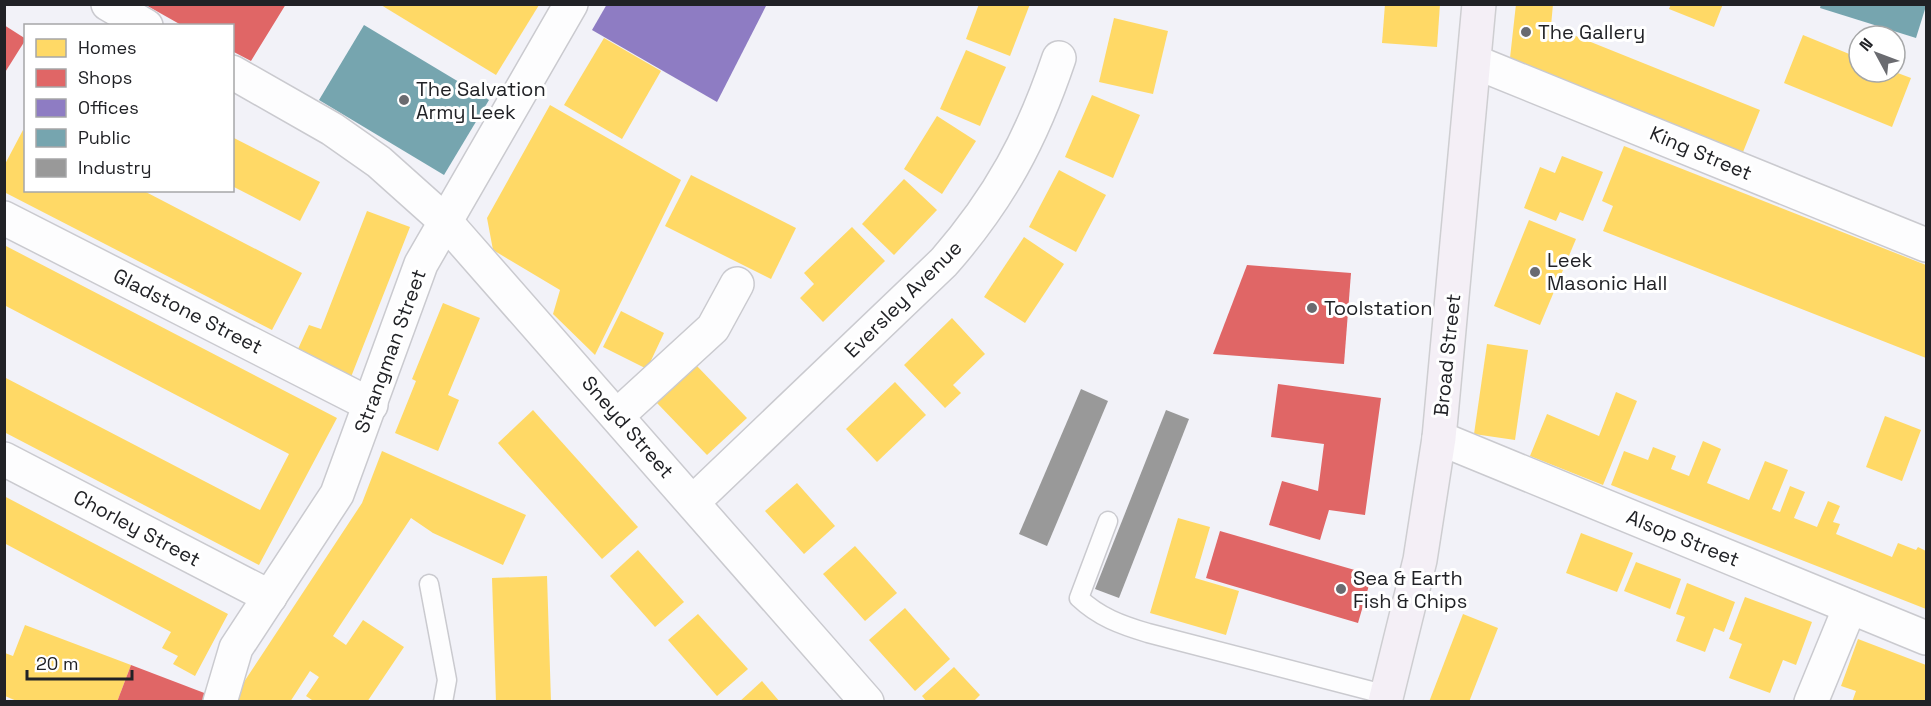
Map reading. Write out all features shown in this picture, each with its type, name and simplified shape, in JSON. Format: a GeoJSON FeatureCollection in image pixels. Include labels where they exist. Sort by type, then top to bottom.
{"type":"FeatureCollection","features":[{"type":"Feature","properties":{"kind":"highway","name":"Broad Street"},"geometry":{"type":"LineString","coordinates":[[1386,698],[1420,560],[1439,438],[1479,4]]}},
{"type":"Feature","properties":{"kind":"street"},"geometry":{"type":"LineString","coordinates":[[108,4],[143,24]]}},
{"type":"Feature","properties":{"kind":"street","name":"Strangman Street"},"geometry":{"type":"LineString","coordinates":[[220,702],[236,648],[337,494],[421,264],[571,4]]}},
{"type":"Feature","properties":{"kind":"street","name":"Eversley Avenue"},"geometry":{"type":"LineString","coordinates":[[693,502],[944,262],[979,223],[1040,113],[1059,58]]}},
{"type":"Feature","properties":{"kind":"street","name":"King Street"},"geometry":{"type":"LineString","coordinates":[[1475,62],[1926,245]]}},
{"type":"Feature","properties":{"kind":"street","name":"Sneyd Street"},"geometry":{"type":"LineString","coordinates":[[234,73],[332,129],[379,162],[445,221],[867,702]]}},
{"type":"Feature","properties":{"kind":"street","name":"Gladstone Street"},"geometry":{"type":"LineString","coordinates":[[4,218],[371,405]]}},
{"type":"Feature","properties":{"kind":"street"},"geometry":{"type":"LineString","coordinates":[[618,416],[713,328],[737,284]]}},
{"type":"Feature","properties":{"kind":"street","name":"Alsop Street"},"geometry":{"type":"LineString","coordinates":[[1439,438],[1926,638]]}},
{"type":"Feature","properties":{"kind":"street","name":"Chorley Street"},"geometry":{"type":"LineString","coordinates":[[4,459],[270,597]]}},
{"type":"Feature","properties":{"kind":"street"},"geometry":{"type":"LineString","coordinates":[[1811,702],[1850,607]]}},
{"type":"Feature","properties":{"kind":"lane"},"geometry":{"type":"LineString","coordinates":[[1108,521],[1079,598],[1092,610],[1117,624],[1386,698]]}},
{"type":"Feature","properties":{"kind":"lane"},"geometry":{"type":"LineString","coordinates":[[429,584],[447,680],[443,702]]}},
{"type":"Feature","properties":{"kind":"building: Homes"},"geometry":{"type":"Polygon","coordinates":[[[979,4],[1030,4],[1010,56],[966,39],[979,4]]]}},
{"type":"Feature","properties":{"kind":"building: Homes"},"geometry":{"type":"Polygon","coordinates":[[[1385,4],[1440,4],[1437,47],[1382,43],[1385,4]]]}},
{"type":"Feature","properties":{"kind":"building: Homes"},"geometry":{"type":"Polygon","coordinates":[[[1516,4],[1553,4],[1551,26],[1760,110],[1743,152],[1510,58],[1516,4]]]}},
{"type":"Feature","properties":{"kind":"building: Homes"},"geometry":{"type":"Polygon","coordinates":[[[1671,4],[1723,4],[1714,27],[1669,9],[1671,4]]]}},
{"type":"Feature","properties":{"kind":"building: Homes"},"geometry":{"type":"Polygon","coordinates":[[[381,5],[539,5],[496,75],[381,5]]]}},
{"type":"Feature","properties":{"kind":"building: Homes"},"geometry":{"type":"Polygon","coordinates":[[[1114,18],[1168,31],[1153,94],[1099,82],[1114,18]]]}},
{"type":"Feature","properties":{"kind":"building: Homes"},"geometry":{"type":"Polygon","coordinates":[[[1803,35],[1847,53],[1847,84],[1907,84],[1907,76],[1911,78],[1892,127],[1784,83],[1803,35]]]}},
{"type":"Feature","properties":{"kind":"building: Homes"},"geometry":{"type":"Polygon","coordinates":[[[604,38],[661,71],[622,139],[564,105],[604,38]]]}},
{"type":"Feature","properties":{"kind":"building: Homes"},"geometry":{"type":"Polygon","coordinates":[[[966,50],[1006,67],[980,126],[940,109],[966,50]]]}},
{"type":"Feature","properties":{"kind":"building: Homes"},"geometry":{"type":"Polygon","coordinates":[[[1092,95],[1140,115],[1113,178],[1065,157],[1092,95]]]}},
{"type":"Feature","properties":{"kind":"building: Homes"},"geometry":{"type":"Polygon","coordinates":[[[550,105],[681,180],[595,355],[553,314],[560,290],[493,250],[487,218],[550,105]]]}},
{"type":"Feature","properties":{"kind":"building: Homes"},"geometry":{"type":"Polygon","coordinates":[[[937,116],[976,141],[942,194],[904,169],[937,116]]]}},
{"type":"Feature","properties":{"kind":"building: Homes"},"geometry":{"type":"Polygon","coordinates":[[[23,130],[24,192],[146,192],[302,273],[272,330],[4,192],[4,166],[23,130]]]}},
{"type":"Feature","properties":{"kind":"building: Homes"},"geometry":{"type":"Polygon","coordinates":[[[234,138],[320,182],[300,221],[234,187],[234,138]]]}},
{"type":"Feature","properties":{"kind":"building: Homes"},"geometry":{"type":"Polygon","coordinates":[[[1624,146],[1926,265],[1926,358],[1603,231],[1613,206],[1602,201],[1624,146]]]}},
{"type":"Feature","properties":{"kind":"building: Homes"},"geometry":{"type":"Polygon","coordinates":[[[1562,156],[1603,172],[1583,221],[1560,212],[1556,221],[1524,208],[1540,167],[1555,173],[1562,156]]]}},
{"type":"Feature","properties":{"kind":"building: Homes"},"geometry":{"type":"Polygon","coordinates":[[[1059,170],[1106,195],[1076,252],[1029,227],[1059,170]]]}},
{"type":"Feature","properties":{"kind":"building: Homes"},"geometry":{"type":"Polygon","coordinates":[[[691,175],[796,228],[771,279],[665,226],[691,175]]]}},
{"type":"Feature","properties":{"kind":"building: Homes"},"geometry":{"type":"Polygon","coordinates":[[[904,179],[937,210],[894,255],[862,224],[904,179]]]}},
{"type":"Feature","properties":{"kind":"building: Homes"},"geometry":{"type":"Polygon","coordinates":[[[367,211],[410,227],[351,377],[298,349],[309,325],[321,329],[367,211]]]}},
{"type":"Feature","properties":{"kind":"building: Homes","name":"Leek Masonic Hall"},"geometry":{"type":"Polygon","coordinates":[[[1529,220],[1576,239],[1540,325],[1494,306],[1529,220]]]}},
{"type":"Feature","properties":{"kind":"building: Homes"},"geometry":{"type":"Polygon","coordinates":[[[852,227],[885,261],[823,322],[800,298],[814,284],[804,273],[852,227]]]}},
{"type":"Feature","properties":{"kind":"building: Homes"},"geometry":{"type":"Polygon","coordinates":[[[1024,237],[1064,264],[1025,323],[984,297],[1024,237]]]}},
{"type":"Feature","properties":{"kind":"building: Homes"},"geometry":{"type":"Polygon","coordinates":[[[4,245],[337,418],[259,565],[4,432],[4,377],[260,510],[289,454],[4,305],[4,245]]]}},
{"type":"Feature","properties":{"kind":"building: Homes"},"geometry":{"type":"Polygon","coordinates":[[[443,303],[480,318],[448,395],[459,400],[438,451],[395,433],[416,381],[412,379],[443,303]]]}},
{"type":"Feature","properties":{"kind":"building: Homes"},"geometry":{"type":"Polygon","coordinates":[[[621,311],[664,333],[647,369],[603,347],[621,311]]]}},
{"type":"Feature","properties":{"kind":"building: Homes"},"geometry":{"type":"Polygon","coordinates":[[[952,318],[985,354],[953,385],[961,393],[945,408],[904,365],[952,318]]]}},
{"type":"Feature","properties":{"kind":"building: Homes"},"geometry":{"type":"Polygon","coordinates":[[[1487,344],[1528,350],[1515,440],[1474,434],[1487,344]]]}},
{"type":"Feature","properties":{"kind":"building: Homes"},"geometry":{"type":"Polygon","coordinates":[[[696,365],[747,418],[707,455],[657,403],[696,365]]]}},
{"type":"Feature","properties":{"kind":"building: Homes"},"geometry":{"type":"Polygon","coordinates":[[[895,382],[926,415],[877,462],[846,429],[895,382]]]}},
{"type":"Feature","properties":{"kind":"building: Homes"},"geometry":{"type":"Polygon","coordinates":[[[1616,392],[1637,401],[1603,485],[1530,456],[1547,414],[1599,436],[1616,392]]]}},
{"type":"Feature","properties":{"kind":"building: Homes"},"geometry":{"type":"Polygon","coordinates":[[[533,410],[638,527],[602,559],[498,443],[533,410]]]}},
{"type":"Feature","properties":{"kind":"building: Homes"},"geometry":{"type":"Polygon","coordinates":[[[1885,416],[1921,430],[1902,481],[1866,467],[1885,416]]]}},
{"type":"Feature","properties":{"kind":"building: Homes"},"geometry":{"type":"Polygon","coordinates":[[[1703,441],[1721,449],[1707,483],[1749,500],[1765,461],[1788,470],[1772,509],[1780,512],[1790,486],[1805,492],[1794,518],[1817,527],[1828,501],[1840,506],[1833,522],[1840,524],[1836,534],[1892,557],[1898,543],[1926,551],[1926,609],[1611,485],[1624,451],[1648,460],[1653,447],[1676,456],[1671,469],[1689,476],[1703,441]]]}},
{"type":"Feature","properties":{"kind":"building: Homes"},"geometry":{"type":"Polygon","coordinates":[[[382,451],[526,515],[503,565],[433,533],[411,518],[333,636],[346,645],[363,620],[404,647],[367,702],[315,702],[306,696],[319,677],[310,671],[290,702],[241,702],[234,697],[362,503],[382,451]]]}},
{"type":"Feature","properties":{"kind":"building: Homes"},"geometry":{"type":"Polygon","coordinates":[[[797,483],[835,526],[804,554],[765,511],[797,483]]]}},
{"type":"Feature","properties":{"kind":"building: Homes"},"geometry":{"type":"Polygon","coordinates":[[[4,496],[228,614],[195,676],[173,664],[178,656],[162,648],[171,632],[4,543],[4,496]]]}},
{"type":"Feature","properties":{"kind":"building: Homes"},"geometry":{"type":"Polygon","coordinates":[[[1178,518],[1210,527],[1195,578],[1239,591],[1226,635],[1150,613],[1178,518]]]}},
{"type":"Feature","properties":{"kind":"building: Homes"},"geometry":{"type":"Polygon","coordinates":[[[1581,533],[1633,553],[1617,592],[1566,573],[1581,533]]]}},
{"type":"Feature","properties":{"kind":"building: Homes"},"geometry":{"type":"Polygon","coordinates":[[[855,546],[897,593],[865,621],[823,574],[855,546]]]}},
{"type":"Feature","properties":{"kind":"building: Homes"},"geometry":{"type":"Polygon","coordinates":[[[638,550],[684,602],[655,627],[610,576],[638,550]]]}},
{"type":"Feature","properties":{"kind":"building: Homes"},"geometry":{"type":"Polygon","coordinates":[[[1636,562],[1681,579],[1670,609],[1624,591],[1636,562]]]}},
{"type":"Feature","properties":{"kind":"building: Homes"},"geometry":{"type":"Polygon","coordinates":[[[547,576],[551,702],[496,702],[492,578],[547,576]]]}},
{"type":"Feature","properties":{"kind":"building: Homes"},"geometry":{"type":"Polygon","coordinates":[[[1687,583],[1735,602],[1724,632],[1714,628],[1705,652],[1676,641],[1685,617],[1676,614],[1687,583]]]}},
{"type":"Feature","properties":{"kind":"building: Homes"},"geometry":{"type":"Polygon","coordinates":[[[1745,597],[1812,622],[1796,665],[1783,660],[1770,693],[1729,678],[1742,644],[1729,639],[1745,597]]]}},
{"type":"Feature","properties":{"kind":"building: Homes"},"geometry":{"type":"Polygon","coordinates":[[[905,608],[950,659],[915,691],[869,640],[905,608]]]}},
{"type":"Feature","properties":{"kind":"building: Homes"},"geometry":{"type":"Polygon","coordinates":[[[698,614],[748,669],[717,696],[668,640],[698,614]]]}},
{"type":"Feature","properties":{"kind":"building: Homes"},"geometry":{"type":"Polygon","coordinates":[[[1463,614],[1498,628],[1469,702],[1429,702],[1463,614]]]}},
{"type":"Feature","properties":{"kind":"building: Homes"},"geometry":{"type":"Polygon","coordinates":[[[25,625],[131,665],[117,702],[19,702],[5,696],[5,653],[13,656],[25,625]]]}},
{"type":"Feature","properties":{"kind":"building: Homes"},"geometry":{"type":"Polygon","coordinates":[[[1858,639],[1926,665],[1926,702],[1852,702],[1856,691],[1841,686],[1858,639]]]}},
{"type":"Feature","properties":{"kind":"building: Homes"},"geometry":{"type":"Polygon","coordinates":[[[954,667],[980,695],[973,702],[927,702],[922,696],[954,667]]]}},
{"type":"Feature","properties":{"kind":"building: Homes"},"geometry":{"type":"Polygon","coordinates":[[[762,681],[780,702],[739,702],[762,681]]]}},
{"type":"Feature","properties":{"kind":"building: Shops"},"geometry":{"type":"Polygon","coordinates":[[[144,4],[286,4],[251,61],[234,52],[234,24],[179,24],[144,4]]]}},
{"type":"Feature","properties":{"kind":"building: Shops"},"geometry":{"type":"Polygon","coordinates":[[[4,25],[24,38],[24,42],[4,74],[4,25]]]}},
{"type":"Feature","properties":{"kind":"building: Shops"},"geometry":{"type":"Polygon","coordinates":[[[1247,265],[1351,273],[1344,364],[1213,354],[1247,265]]]}},
{"type":"Feature","properties":{"kind":"building: Shops"},"geometry":{"type":"Polygon","coordinates":[[[1278,384],[1381,398],[1365,515],[1329,510],[1320,540],[1269,525],[1282,481],[1318,491],[1324,444],[1271,437],[1278,384]]]}},
{"type":"Feature","properties":{"kind":"building: Shops"},"geometry":{"type":"Polygon","coordinates":[[[1220,531],[1372,575],[1358,623],[1206,578],[1220,531]]]}},
{"type":"Feature","properties":{"kind":"building: Shops"},"geometry":{"type":"Polygon","coordinates":[[[131,665],[207,694],[204,702],[117,702],[131,665]]]}},
{"type":"Feature","properties":{"kind":"building: Offices"},"geometry":{"type":"Polygon","coordinates":[[[607,4],[767,4],[717,102],[592,30],[607,4]]]}},
{"type":"Feature","properties":{"kind":"building: Public"},"geometry":{"type":"Polygon","coordinates":[[[1821,4],[1922,4],[1926,6],[1916,38],[1907,35],[1907,24],[1871,24],[1820,8],[1821,4]]]}},
{"type":"Feature","properties":{"kind":"building: Public","name":"The Salvation Army Leek"},"geometry":{"type":"Polygon","coordinates":[[[364,25],[489,100],[444,175],[319,100],[364,25]]]}},
{"type":"Feature","properties":{"kind":"building: Industry"},"geometry":{"type":"Polygon","coordinates":[[[1081,389],[1108,401],[1047,546],[1019,534],[1081,389]]]}},
{"type":"Feature","properties":{"kind":"building: Industry"},"geometry":{"type":"Polygon","coordinates":[[[1166,410],[1189,419],[1119,598],[1095,589],[1166,410]]]}},
{"type":"Feature","properties":{"kind":"place","name":"The Gallery"},"geometry":{"type":"Point","coordinates":[1526,32]}},
{"type":"Feature","properties":{"kind":"place","name":"The Salvation Army Leek"},"geometry":{"type":"Point","coordinates":[404,100]}},
{"type":"Feature","properties":{"kind":"place","name":"Leek Masonic Hall"},"geometry":{"type":"Point","coordinates":[1535,272]}},
{"type":"Feature","properties":{"kind":"place","name":"Toolstation"},"geometry":{"type":"Point","coordinates":[1312,308]}},
{"type":"Feature","properties":{"kind":"place","name":"Sea & Earth Fish & Chips"},"geometry":{"type":"Point","coordinates":[1341,589]}}]}
